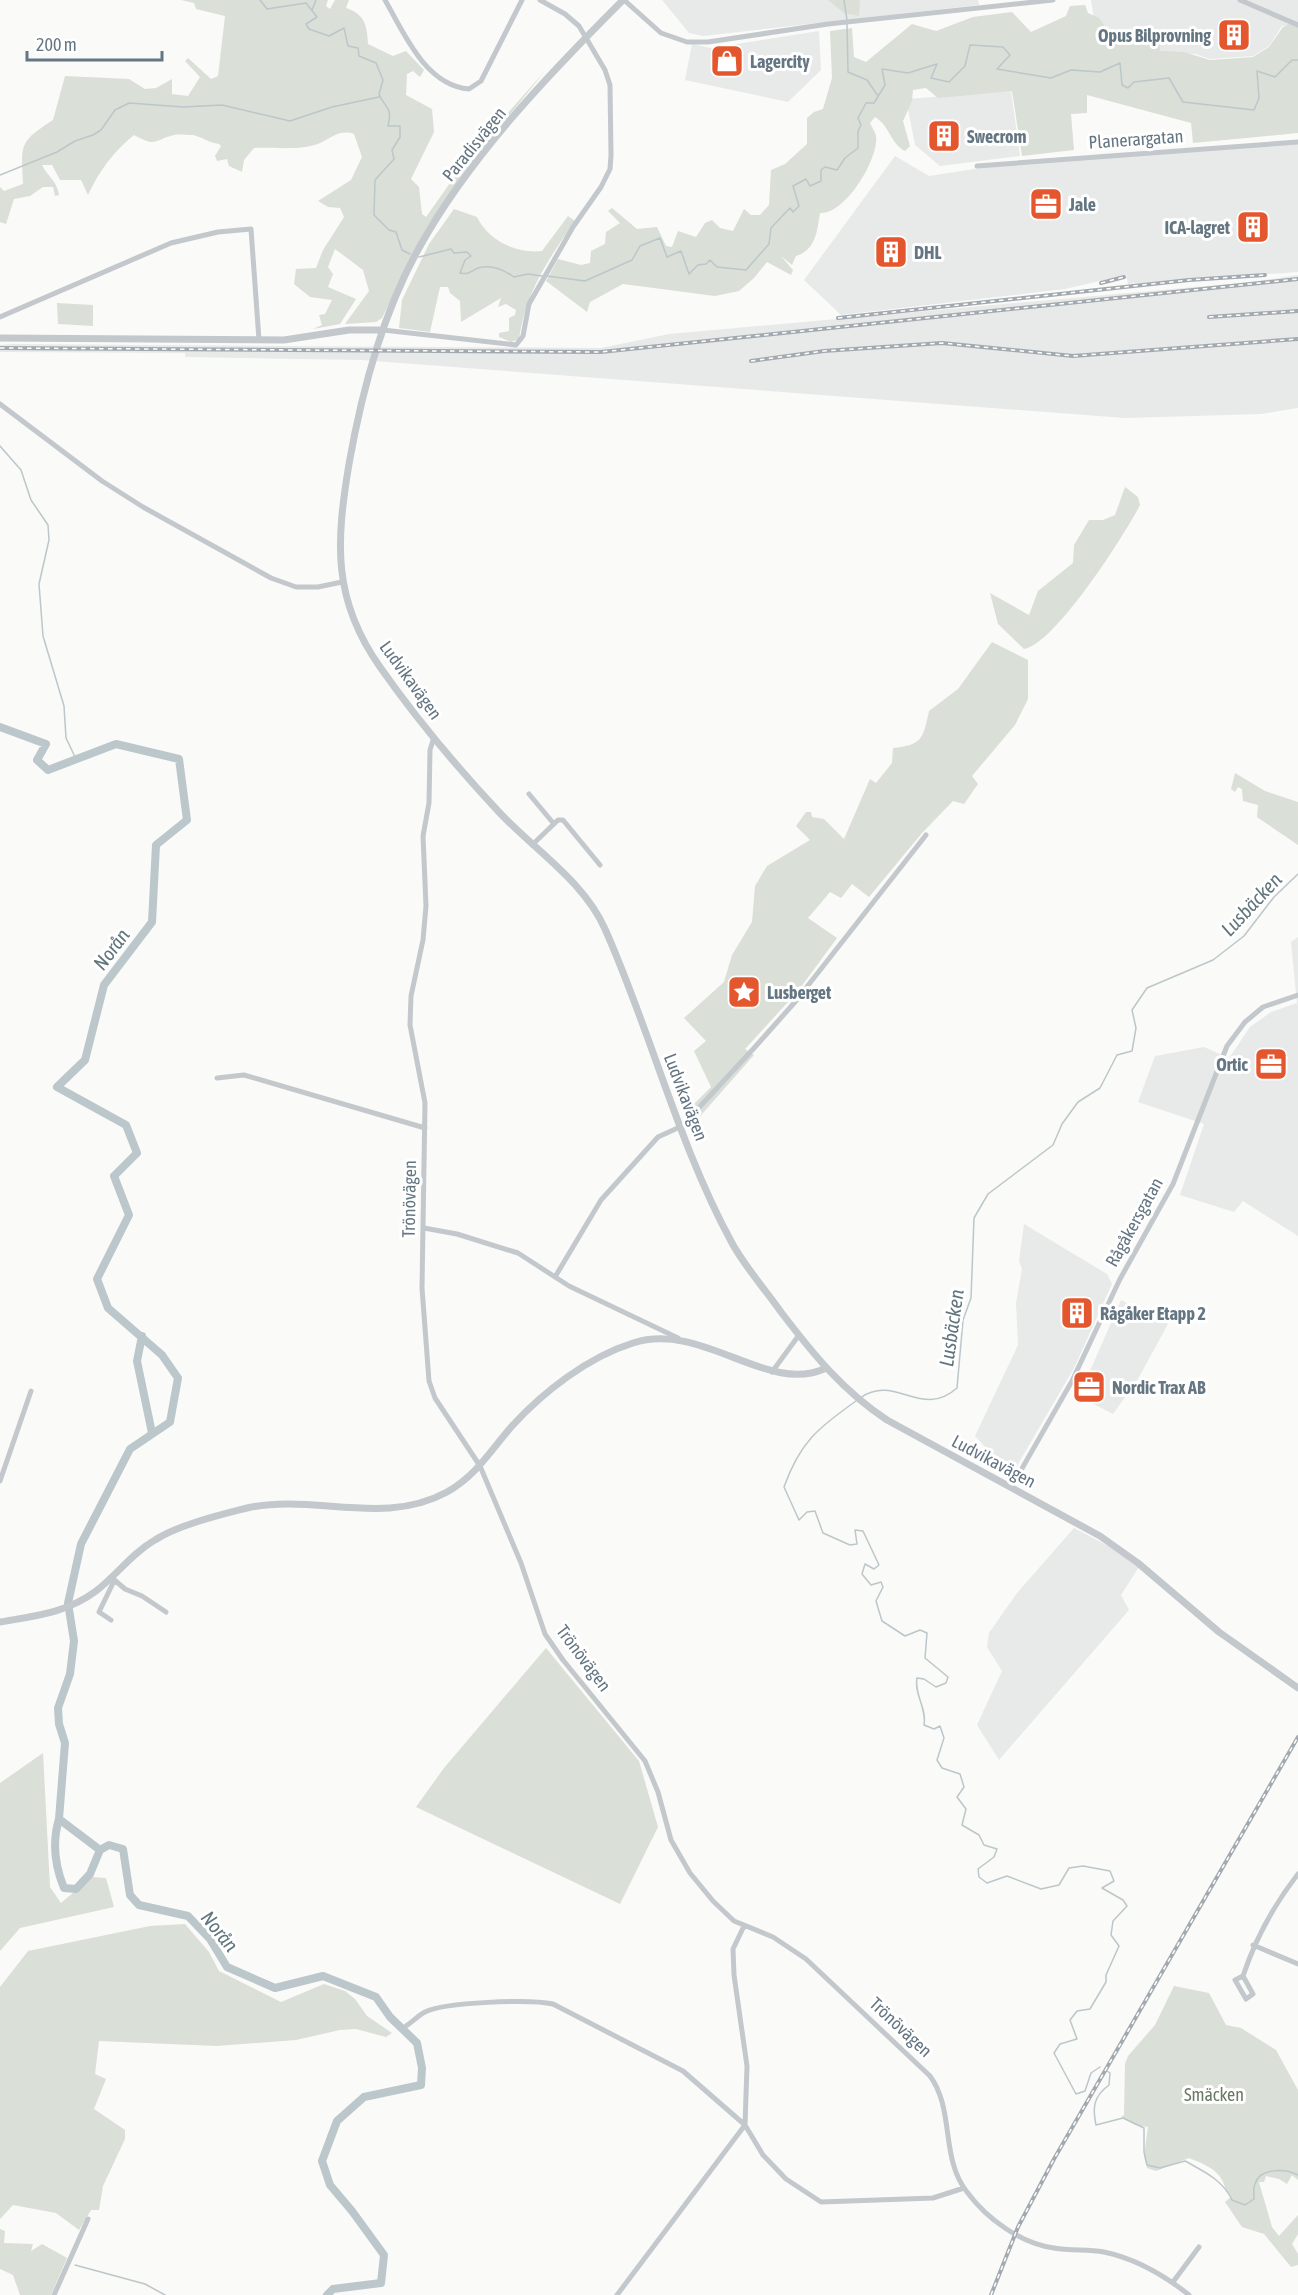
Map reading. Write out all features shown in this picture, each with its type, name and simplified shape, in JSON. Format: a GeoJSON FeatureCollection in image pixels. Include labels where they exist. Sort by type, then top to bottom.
{"type":"FeatureCollection","features":[{"type":"Feature","properties":{"kind":"street"},"geometry":{"type":"LineString","coordinates":[[385,0],[423,64],[456,86],[470,89],[481,81],[522,0]]}},
{"type":"Feature","properties":{"kind":"street"},"geometry":{"type":"LineString","coordinates":[[0,338],[284,340],[349,330],[383,330],[516,345],[523,336],[529,304],[552,261],[602,187],[610,168],[610,85],[605,70],[587,36],[572,20],[540,0]]}},
{"type":"Feature","properties":{"kind":"street"},"geometry":{"type":"LineString","coordinates":[[624,0],[662,33],[687,42],[708,42],[828,24],[1053,0]]}},
{"type":"Feature","properties":{"kind":"street","name":"Paradisvägen"},"geometry":{"type":"LineString","coordinates":[[383,330],[410,266],[447,202],[521,110],[587,36],[624,0]]}},
{"type":"Feature","properties":{"kind":"street"},"geometry":{"type":"LineString","coordinates":[[1240,0],[1298,25]]}},
{"type":"Feature","properties":{"kind":"street","name":"Planerargatan"},"geometry":{"type":"LineString","coordinates":[[977,166],[1298,142]]}},
{"type":"Feature","properties":{"kind":"street"},"geometry":{"type":"LineString","coordinates":[[0,317],[171,243],[218,232],[251,229],[259,340]]}},
{"type":"Feature","properties":{"kind":"street","name":"Ludvikavägen"},"geometry":{"type":"LineString","coordinates":[[383,330],[356,423],[339,526],[342,582],[357,628],[379,665],[434,736],[497,811],[576,885],[599,914],[704,1187],[734,1247],[824,1369],[862,1403],[913,1435],[1012,1486],[1100,1536],[1138,1563],[1219,1632],[1298,1688]]}},
{"type":"Feature","properties":{"kind":"street"},"geometry":{"type":"LineString","coordinates":[[0,404],[102,481],[143,507],[271,578],[296,587],[318,587],[342,582]]}},
{"type":"Feature","properties":{"kind":"street","name":"Trönövägen"},"geometry":{"type":"LineString","coordinates":[[434,736],[430,750],[429,803],[423,836],[426,906],[411,1006],[412,1037],[425,1103],[422,1288],[429,1381],[435,1398],[480,1466],[521,1563],[550,1642],[645,1761],[658,1792],[671,1840],[690,1873],[721,1910],[744,1926],[773,1936],[799,1954],[930,2076],[942,2100],[952,2162],[964,2188],[991,2218],[1029,2241],[1053,2248],[1102,2252],[1149,2267],[1190,2295]]}},
{"type":"Feature","properties":{"kind":"street"},"geometry":{"type":"LineString","coordinates":[[529,794],[554,824]]}},
{"type":"Feature","properties":{"kind":"street"},"geometry":{"type":"LineString","coordinates":[[532,845],[560,819],[566,823],[600,865]]}},
{"type":"Feature","properties":{"kind":"street"},"geometry":{"type":"LineString","coordinates":[[555,1277],[601,1200],[658,1137],[682,1126],[795,1002],[926,835]]}},
{"type":"Feature","properties":{"kind":"street","name":"Rågåkersgatan"},"geometry":{"type":"LineString","coordinates":[[1012,1486],[1072,1380],[1120,1279],[1173,1184],[1227,1046],[1245,1022],[1263,1007],[1298,995]]}},
{"type":"Feature","properties":{"kind":"street"},"geometry":{"type":"LineString","coordinates":[[217,1078],[244,1075],[425,1128]]}},
{"type":"Feature","properties":{"kind":"street"},"geometry":{"type":"LineString","coordinates":[[424,1228],[457,1234],[518,1253],[555,1277],[678,1338],[734,1356],[772,1372],[798,1375],[814,1374],[824,1369]]}},
{"type":"Feature","properties":{"kind":"street"},"geometry":{"type":"LineString","coordinates":[[772,1372],[799,1335]]}},
{"type":"Feature","properties":{"kind":"street"},"geometry":{"type":"LineString","coordinates":[[0,1622],[54,1612],[78,1603],[112,1579],[135,1554],[160,1537],[231,1512],[277,1504],[365,1510],[408,1506],[450,1490],[480,1466],[512,1426],[544,1394],[600,1357],[634,1342],[678,1338]]}},
{"type":"Feature","properties":{"kind":"street"},"geometry":{"type":"LineString","coordinates":[[0,1481],[31,1390]]}},
{"type":"Feature","properties":{"kind":"street"},"geometry":{"type":"LineString","coordinates":[[112,1579],[166,1612]]}},
{"type":"Feature","properties":{"kind":"street"},"geometry":{"type":"LineString","coordinates":[[111,1620],[99,1612],[112,1579]]}},
{"type":"Feature","properties":{"kind":"street"},"geometry":{"type":"LineString","coordinates":[[1243,1976],[1253,1945],[1275,1904],[1298,1874]]}},
{"type":"Feature","properties":{"kind":"street"},"geometry":{"type":"LineString","coordinates":[[617,2295],[745,2125],[747,2066],[734,1975],[733,1949],[744,1926]]}},
{"type":"Feature","properties":{"kind":"street"},"geometry":{"type":"LineString","coordinates":[[1253,1945],[1298,1964]]}},
{"type":"Feature","properties":{"kind":"street"},"geometry":{"type":"LineString","coordinates":[[406,2026],[426,2011],[477,2003],[535,2001],[552,2004],[682,2071],[745,2125],[763,2155],[786,2179],[821,2202],[933,2198],[964,2188]]}},
{"type":"Feature","properties":{"kind":"street"},"geometry":{"type":"LineString","coordinates":[[54,2295],[88,2219]]}},
{"type":"Feature","properties":{"kind":"street"},"geometry":{"type":"LineString","coordinates":[[1173,2282],[1199,2247]]}},
{"type":"Feature","properties":{"kind":"shaded area"},"geometry":{"type":"Polygon","coordinates":[[[662,0],[978,0],[979,5],[703,36],[689,33],[662,0]]]}},
{"type":"Feature","properties":{"kind":"shaded area"},"geometry":{"type":"Polygon","coordinates":[[[1091,0],[1298,0],[1298,23],[1282,26],[1269,46],[1253,56],[1210,59],[1195,54],[1162,53],[1150,37],[1097,39],[1091,0]]]}},
{"type":"Feature","properties":{"kind":"shaded area"},"geometry":{"type":"Polygon","coordinates":[[[819,31],[821,70],[788,102],[685,80],[692,44],[711,48],[819,31]]]}},
{"type":"Feature","properties":{"kind":"shaded area"},"geometry":{"type":"Polygon","coordinates":[[[1011,91],[1020,156],[940,166],[915,145],[906,99],[1011,91]]]}},
{"type":"Feature","properties":{"kind":"shaded area"},"geometry":{"type":"Polygon","coordinates":[[[1298,142],[1298,272],[1128,284],[1126,275],[1065,289],[841,315],[804,280],[895,156],[929,176],[1000,165],[1298,142]]]}},
{"type":"Feature","properties":{"kind":"shaded area"},"geometry":{"type":"Polygon","coordinates":[[[1298,275],[1298,408],[1261,414],[1125,418],[361,360],[185,357],[185,353],[0,352],[0,345],[13,344],[601,348],[669,334],[1251,282],[1298,275]]]}},
{"type":"Feature","properties":{"kind":"shaded area"},"geometry":{"type":"Polygon","coordinates":[[[1298,937],[1298,1236],[1243,1201],[1234,1212],[1180,1195],[1204,1124],[1138,1102],[1155,1056],[1204,1047],[1229,1058],[1250,1027],[1271,1012],[1297,1003],[1291,942],[1298,937]]]}},
{"type":"Feature","properties":{"kind":"shaded area"},"geometry":{"type":"Polygon","coordinates":[[[1024,1224],[1107,1274],[1112,1284],[1074,1368],[1014,1471],[997,1460],[975,1436],[1018,1345],[1016,1303],[1022,1269],[1019,1261],[1024,1224]]]}},
{"type":"Feature","properties":{"kind":"shaded area"},"geometry":{"type":"Polygon","coordinates":[[[1121,1300],[1168,1324],[1138,1379],[1113,1414],[1076,1395],[1090,1371],[1121,1300]]]}},
{"type":"Feature","properties":{"kind":"shaded area"},"geometry":{"type":"Polygon","coordinates":[[[1074,1528],[1112,1548],[1139,1567],[1121,1595],[1129,1610],[999,1760],[977,1725],[1002,1671],[987,1647],[989,1633],[1017,1593],[1074,1528]]]}},
{"type":"Feature","properties":{"kind":"green space"},"geometry":{"type":"Polygon","coordinates":[[[181,0],[328,0],[326,6],[330,9],[335,0],[349,0],[346,8],[361,17],[367,32],[368,44],[393,56],[406,51],[424,70],[420,77],[413,71],[407,74],[406,95],[432,109],[434,132],[411,179],[419,187],[422,214],[426,217],[467,159],[545,71],[466,169],[428,226],[382,318],[376,322],[345,324],[369,291],[363,270],[335,249],[328,267],[333,274],[328,287],[356,299],[340,324],[313,329],[322,325],[319,315],[325,314],[332,300],[310,297],[294,284],[296,269],[316,268],[323,250],[344,217],[340,208],[328,207],[318,201],[351,180],[362,157],[354,134],[340,133],[320,143],[305,147],[254,148],[244,160],[242,172],[229,166],[227,159],[217,161],[215,156],[221,146],[219,144],[196,136],[176,135],[152,142],[134,135],[108,162],[88,195],[81,180],[60,180],[52,165],[42,165],[59,195],[55,196],[53,187],[43,187],[30,196],[14,199],[6,224],[0,222],[0,187],[4,191],[23,184],[22,160],[25,145],[28,139],[53,120],[65,76],[129,79],[145,89],[156,88],[172,79],[172,94],[188,96],[200,77],[185,61],[188,58],[211,79],[218,76],[225,16],[196,9],[194,3],[181,0]]]}},
{"type":"Feature","properties":{"kind":"green space"},"geometry":{"type":"Polygon","coordinates":[[[828,0],[860,0],[859,16],[844,13],[828,0]]]}},
{"type":"Feature","properties":{"kind":"green space"},"geometry":{"type":"Polygon","coordinates":[[[1085,5],[1088,13],[1099,18],[1110,34],[1127,33],[1135,39],[1160,36],[1160,51],[1184,52],[1210,60],[1253,57],[1269,47],[1283,27],[1291,23],[1298,26],[1298,133],[1193,143],[1191,123],[1087,95],[1087,113],[1071,114],[1074,150],[1022,156],[1012,91],[938,98],[926,88],[913,90],[912,101],[903,121],[910,146],[905,151],[900,148],[884,125],[875,117],[870,123],[876,136],[872,158],[858,184],[840,205],[830,211],[820,213],[812,245],[796,256],[792,265],[781,256],[793,270],[791,275],[767,262],[739,291],[715,296],[623,284],[590,302],[587,312],[546,281],[558,259],[581,265],[590,263],[591,251],[605,244],[606,232],[620,223],[608,211],[612,208],[637,229],[657,227],[666,246],[672,247],[678,231],[696,237],[705,223],[712,220],[720,228],[733,231],[744,209],[751,215],[760,215],[769,205],[771,170],[785,164],[807,144],[807,118],[823,109],[832,78],[830,31],[852,28],[854,57],[866,62],[912,24],[936,31],[973,17],[1012,12],[1031,32],[1066,16],[1070,6],[1085,5]]]}},
{"type":"Feature","properties":{"kind":"green space"},"geometry":{"type":"Polygon","coordinates":[[[454,209],[477,217],[488,232],[504,244],[532,251],[542,251],[568,216],[575,221],[547,263],[533,291],[522,322],[519,339],[511,342],[499,337],[499,333],[509,331],[509,318],[515,315],[516,310],[506,304],[498,307],[501,298],[461,322],[460,301],[450,293],[448,287],[440,287],[430,332],[399,328],[402,300],[429,244],[454,209]]]}},
{"type":"Feature","properties":{"kind":"green space"},"geometry":{"type":"Polygon","coordinates":[[[57,303],[93,305],[93,326],[58,324],[57,303]]]}},
{"type":"Feature","properties":{"kind":"green space"},"geometry":{"type":"Polygon","coordinates":[[[1125,487],[1138,497],[1140,505],[1119,540],[1088,587],[1053,629],[1037,643],[1024,649],[998,624],[990,593],[1029,615],[1038,591],[1073,563],[1074,545],[1089,520],[1103,520],[1115,515],[1125,487]]]}},
{"type":"Feature","properties":{"kind":"green space"},"geometry":{"type":"Polygon","coordinates":[[[992,642],[1028,660],[1028,699],[1015,725],[972,776],[978,784],[964,804],[953,801],[922,833],[869,897],[852,884],[841,898],[830,892],[808,918],[837,938],[798,991],[745,1049],[754,1055],[688,1130],[684,1114],[711,1087],[694,1051],[706,1041],[684,1018],[724,982],[732,955],[752,922],[755,886],[767,866],[810,840],[796,826],[806,812],[811,812],[812,817],[824,819],[844,839],[870,779],[876,783],[892,763],[893,748],[910,745],[920,739],[929,711],[958,689],[992,642]]]}},
{"type":"Feature","properties":{"kind":"green space"},"geometry":{"type":"Polygon","coordinates":[[[1235,773],[1265,791],[1298,802],[1298,845],[1257,817],[1258,805],[1243,801],[1242,789],[1238,787],[1235,792],[1231,789],[1235,773]]]}},
{"type":"Feature","properties":{"kind":"green space"},"geometry":{"type":"Polygon","coordinates":[[[546,1648],[639,1761],[658,1827],[620,1904],[416,1807],[444,1768],[546,1648]]]}},
{"type":"Feature","properties":{"kind":"green space"},"geometry":{"type":"Polygon","coordinates":[[[43,1753],[50,1887],[61,1903],[92,1877],[106,1878],[114,1907],[20,1928],[0,1951],[0,1783],[43,1753]]]}},
{"type":"Feature","properties":{"kind":"green space"},"geometry":{"type":"Polygon","coordinates":[[[185,1924],[209,1952],[219,1971],[281,2002],[324,1984],[345,1991],[355,1999],[367,2016],[392,2033],[386,2037],[356,2029],[340,2030],[296,2040],[216,2046],[99,2041],[95,2074],[106,2079],[94,2109],[125,2130],[125,2139],[103,2186],[99,2210],[91,2210],[79,2230],[56,2213],[13,2205],[0,2219],[0,1987],[28,1951],[150,1926],[185,1924]]]}},
{"type":"Feature","properties":{"kind":"green space","name":"Smäcken"},"geometry":{"type":"Polygon","coordinates":[[[1174,1986],[1209,1993],[1226,2025],[1241,2028],[1276,2050],[1298,2090],[1298,2180],[1292,2175],[1287,2184],[1279,2179],[1266,2176],[1264,2182],[1259,2182],[1272,2227],[1279,2236],[1298,2215],[1298,2234],[1292,2244],[1298,2254],[1298,2265],[1291,2267],[1264,2234],[1242,2227],[1225,2202],[1231,2197],[1219,2176],[1212,2169],[1189,2158],[1156,2171],[1147,2168],[1144,2156],[1148,2127],[1135,2125],[1121,2117],[1124,2115],[1125,2064],[1128,2056],[1155,2025],[1174,1986]]]}},
{"type":"Feature","properties":{"kind":"green space"},"geometry":{"type":"Polygon","coordinates":[[[0,2229],[5,2231],[4,2243],[33,2244],[31,2251],[42,2244],[67,2258],[51,2295],[20,2295],[13,2275],[0,2269],[0,2229]]]}},
{"type":"Feature","properties":{"kind":"waterway","name":"Lusbäcken"},"geometry":{"type":"LineString","coordinates":[[260,0],[267,9],[306,3],[317,17],[306,24],[309,29],[329,36],[344,28],[348,46],[358,48],[359,56],[376,63],[383,80],[379,94],[390,115],[388,126],[400,126],[400,137],[392,150],[394,159],[375,180],[374,215],[389,230],[396,232],[402,250],[410,254]]}},
{"type":"Feature","properties":{"kind":"waterway"},"geometry":{"type":"LineString","coordinates":[[312,10],[316,0]]}},
{"type":"Feature","properties":{"kind":"waterway"},"geometry":{"type":"LineString","coordinates":[[844,0],[847,20]]}},
{"type":"Feature","properties":{"kind":"waterway"},"geometry":{"type":"LineString","coordinates":[[847,24],[848,72],[867,80],[878,96]]}},
{"type":"Feature","properties":{"kind":"waterway","name":"Lusbäcken"},"geometry":{"type":"LineString","coordinates":[[547,276],[585,281],[632,260],[640,246],[660,238],[667,257],[681,251],[689,274],[698,265],[706,264],[710,260],[717,267],[746,270],[769,244],[771,228],[790,208],[793,212],[799,206],[793,186],[806,179],[810,186],[821,181],[821,170],[825,167],[837,170],[845,158],[858,148],[858,131],[861,125],[858,118],[866,103],[874,103],[885,85],[882,69],[908,73],[937,64],[931,78],[949,82],[965,66],[970,45],[1003,47],[1010,55],[997,69],[1051,78],[1071,70],[1100,72],[1120,63],[1122,85],[1128,88],[1134,82],[1169,78],[1183,102],[1254,110],[1259,98],[1257,71],[1275,77],[1292,60],[1298,60]]}},
{"type":"Feature","properties":{"kind":"waterway"},"geometry":{"type":"LineString","coordinates":[[0,175],[93,135],[101,130],[115,110],[129,103],[183,107],[222,105],[290,121],[332,107],[379,97]]}},
{"type":"Feature","properties":{"kind":"waterway","name":"Lusbäcken"},"geometry":{"type":"LineString","coordinates":[[419,257],[451,249],[454,253],[467,252],[471,256],[465,260],[460,273],[493,267],[514,277],[528,274],[542,276]]}},
{"type":"Feature","properties":{"kind":"waterway"},"geometry":{"type":"LineString","coordinates":[[0,446],[21,470],[31,500],[48,525],[49,540],[39,584],[43,636],[64,706],[66,738],[76,759]]}},
{"type":"Feature","properties":{"kind":"waterway","name":"Norån"},"geometry":{"type":"LineString","coordinates":[[0,727],[46,744],[37,760],[48,770],[116,744],[179,759],[187,820],[156,845],[152,922],[104,985],[85,1060],[57,1087],[126,1125],[137,1153],[114,1176],[129,1215],[97,1279],[108,1308],[162,1355],[178,1378],[170,1422],[130,1449],[81,1544],[68,1603],[74,1641],[70,1674],[58,1708],[59,1724],[65,1743],[59,1819],[100,1850],[109,1845],[123,1849],[130,1895],[139,1905],[188,1916],[210,1939],[227,1967],[275,1988],[323,1976],[376,1997],[390,2017],[417,2043],[422,2068],[421,2085],[364,2097],[337,2121],[322,2161],[330,2185],[384,2255],[381,2283],[333,2289],[327,2295]]}},
{"type":"Feature","properties":{"kind":"waterway","name":"Lusbäcken"},"geometry":{"type":"LineString","coordinates":[[860,1398],[885,1390],[932,1400],[944,1397],[957,1388],[963,1320],[971,1298],[974,1218],[988,1194],[1053,1145],[1062,1124],[1078,1102],[1100,1088],[1117,1055],[1132,1051],[1136,1028],[1132,1010],[1147,988],[1213,960],[1244,936],[1274,897],[1298,874]]}},
{"type":"Feature","properties":{"kind":"waterway","name":"Norån"},"geometry":{"type":"LineString","coordinates":[[142,1336],[137,1361],[152,1433]]}},
{"type":"Feature","properties":{"kind":"waterway","name":"Lusbäcken"},"geometry":{"type":"LineString","coordinates":[[856,1401],[812,1437],[797,1458],[784,1487],[799,1520],[807,1512],[815,1511],[823,1533],[850,1545],[857,1544],[855,1530],[863,1531],[879,1565],[874,1569],[865,1564],[862,1574],[871,1585],[881,1582],[883,1587],[876,1601],[882,1621],[905,1636],[920,1630],[927,1633],[925,1658],[948,1677],[946,1683],[936,1687],[924,1679],[917,1678],[924,1725],[934,1729],[940,1726],[944,1738],[937,1760],[942,1768],[960,1774],[964,1787],[957,1797],[966,1809],[962,1825],[979,1835],[984,1845],[997,1849],[994,1857],[978,1869],[979,1877],[987,1883],[1007,1876],[1041,1889],[1059,1885],[1069,1868],[1083,1866],[1110,1871],[1114,1881],[1102,1888],[1123,1900],[1127,1906],[1113,1921],[1111,1935],[1119,1946],[1106,1975],[1106,1982],[1090,2009],[1077,2011],[1070,2020],[1077,2039],[1060,2044],[1054,2053],[1076,2094],[1085,2091],[1091,2073],[1100,2067]]}},
{"type":"Feature","properties":{"kind":"waterway"},"geometry":{"type":"LineString","coordinates":[[59,1819],[56,1854],[58,1871],[64,1888],[76,1889],[90,1874],[100,1850]]}},
{"type":"Feature","properties":{"kind":"waterway","name":"Lusbäcken"},"geometry":{"type":"LineString","coordinates":[[1107,2071],[1110,2073],[1109,2085],[1100,2093],[1095,2102],[1096,2125],[1123,2118],[1144,2128],[1144,2152],[1147,2165],[1160,2168],[1185,2161],[1218,2182],[1232,2200],[1245,2205],[1254,2199],[1254,2186],[1262,2175],[1274,2171],[1287,2171],[1298,2175]]}},
{"type":"Feature","properties":{"kind":"waterway"},"geometry":{"type":"LineString","coordinates":[[75,2265],[145,2284],[165,2295]]}},
{"type":"Feature","properties":{"kind":"railway"},"geometry":{"type":"LineString","coordinates":[[838,318],[1189,280],[1265,275]]}},
{"type":"Feature","properties":{"kind":"railway"},"geometry":{"type":"LineString","coordinates":[[1101,283],[1124,277]]}},
{"type":"Feature","properties":{"kind":"railway"},"geometry":{"type":"LineString","coordinates":[[0,348],[601,352],[1298,279]]}},
{"type":"Feature","properties":{"kind":"railway"},"geometry":{"type":"LineString","coordinates":[[1209,317],[1298,311]]}},
{"type":"Feature","properties":{"kind":"railway"},"geometry":{"type":"LineString","coordinates":[[751,361],[824,351],[942,343],[1073,356],[1298,339]]}},
{"type":"Feature","properties":{"kind":"railway"},"geometry":{"type":"LineString","coordinates":[[991,2295],[1018,2227],[1054,2159],[1298,1737]]}},
{"type":"Feature","properties":{"kind":"place","name":"Opus Bilprovning"},"geometry":{"type":"Point","coordinates":[1234,35]}},
{"type":"Feature","properties":{"kind":"place","name":"Lagercity"},"geometry":{"type":"Point","coordinates":[727,61]}},
{"type":"Feature","properties":{"kind":"place","name":"Swecrom"},"geometry":{"type":"Point","coordinates":[944,136]}},
{"type":"Feature","properties":{"kind":"place","name":"Jale"},"geometry":{"type":"Point","coordinates":[1046,204]}},
{"type":"Feature","properties":{"kind":"place","name":"ICA-lagret"},"geometry":{"type":"Point","coordinates":[1253,227]}},
{"type":"Feature","properties":{"kind":"place","name":"DHL"},"geometry":{"type":"Point","coordinates":[891,252]}},
{"type":"Feature","properties":{"kind":"place","name":"Lusberget"},"geometry":{"type":"Point","coordinates":[744,992]}},
{"type":"Feature","properties":{"kind":"place","name":"Ortic"},"geometry":{"type":"Point","coordinates":[1271,1064]}},
{"type":"Feature","properties":{"kind":"place","name":"Rågåker Etapp 2"},"geometry":{"type":"Point","coordinates":[1077,1313]}},
{"type":"Feature","properties":{"kind":"place","name":"Nordic Trax AB"},"geometry":{"type":"Point","coordinates":[1089,1387]}}]}
